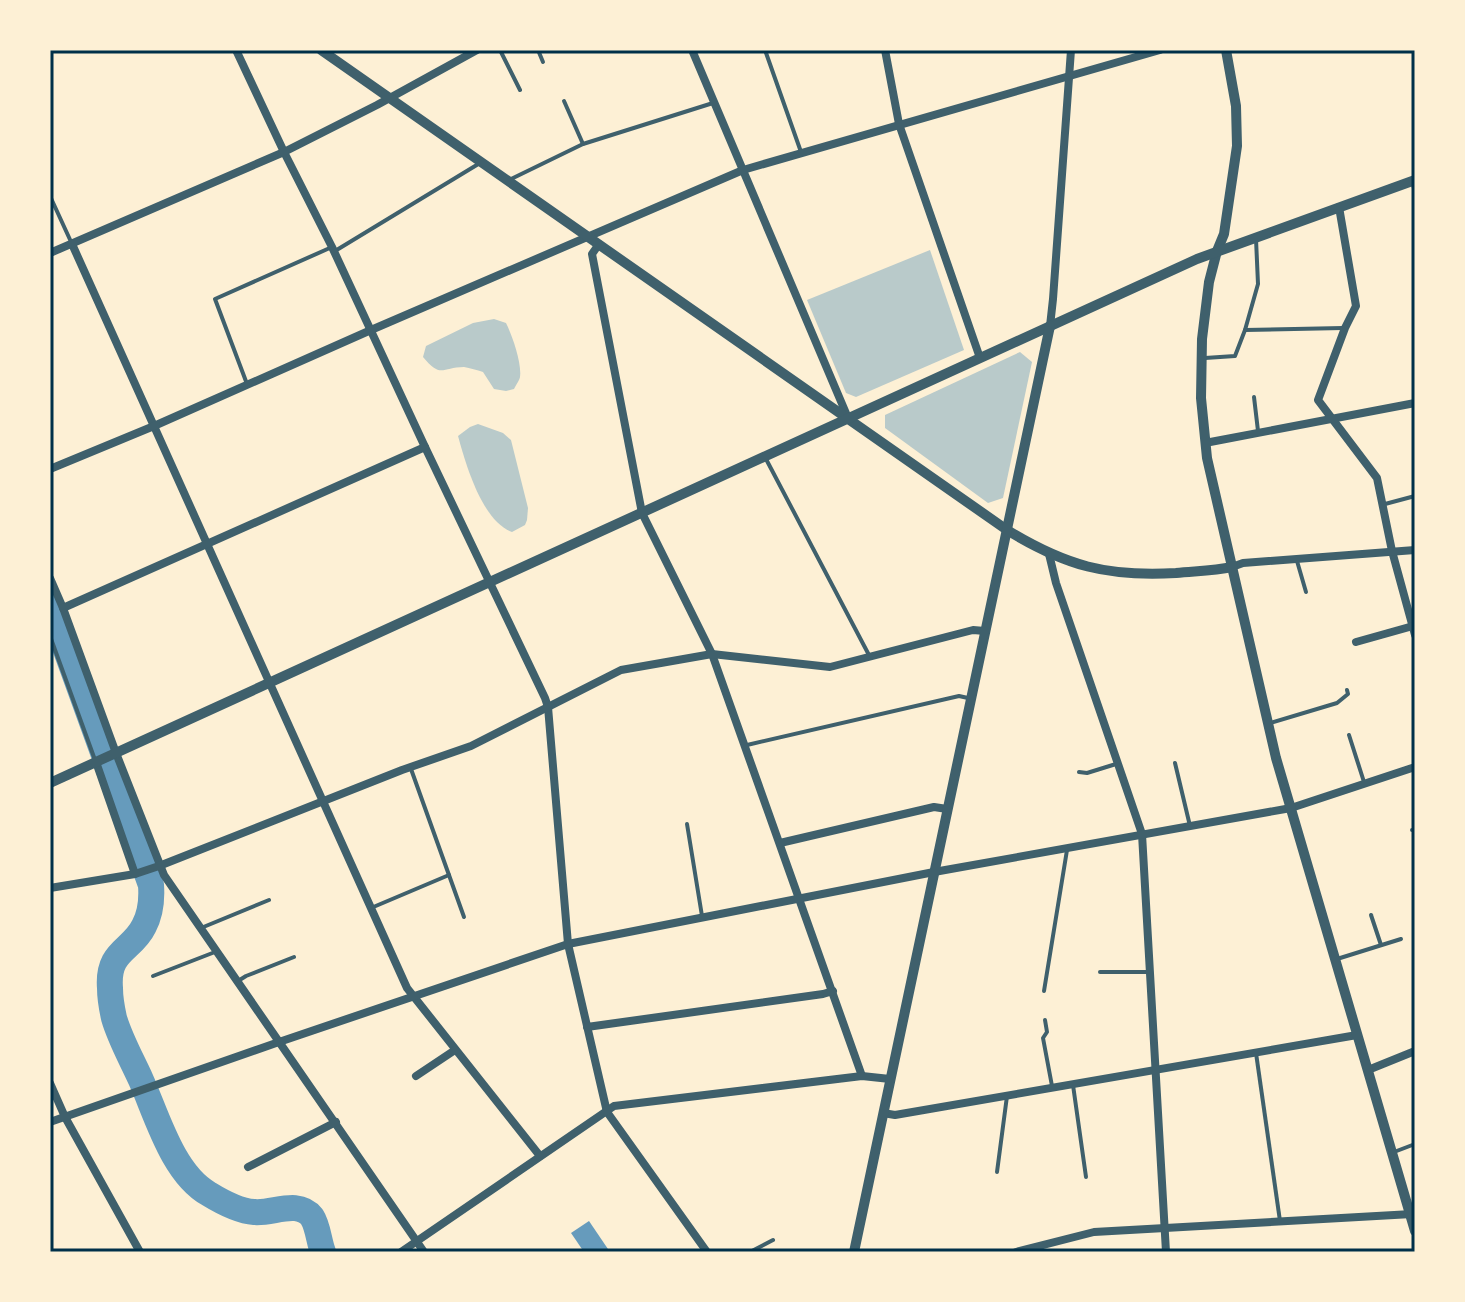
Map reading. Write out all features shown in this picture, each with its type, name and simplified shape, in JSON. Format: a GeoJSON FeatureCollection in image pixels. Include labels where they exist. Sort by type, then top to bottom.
{"type":"FeatureCollection","features":[{"type":"Feature","properties":{"kind":"street"},"geometry":{"type":"LineString","coordinates":[[236,50],[548,707],[568,944],[607,1112],[707,1252]]}},
{"type":"Feature","properties":{"kind":"street"},"geometry":{"type":"LineString","coordinates":[[321,50],[1007,530],[1049,554],[1088,567],[1130,574],[1188,572],[1243,563],[1415,550]]}},
{"type":"Feature","properties":{"kind":"street"},"geometry":{"type":"LineString","coordinates":[[50,253],[284,152],[477,50]]}},
{"type":"Feature","properties":{"kind":"street"},"geometry":{"type":"LineString","coordinates":[[692,50],[848,419]]}},
{"type":"Feature","properties":{"kind":"street"},"geometry":{"type":"LineString","coordinates":[[885,50],[899,124],[980,358]]}},
{"type":"Feature","properties":{"kind":"street"},"geometry":{"type":"LineString","coordinates":[[854,1252],[1050,326],[1071,50]]}},
{"type":"Feature","properties":{"kind":"street"},"geometry":{"type":"LineString","coordinates":[[50,469],[743,170],[1160,50]]}},
{"type":"Feature","properties":{"kind":"street"},"geometry":{"type":"LineString","coordinates":[[1226,50],[1236,106],[1237,146],[1224,234],[1209,282],[1201,358],[1205,443],[1268,724],[1357,1035],[1413,1214],[1415,1231]]}},
{"type":"Feature","properties":{"kind":"street"},"geometry":{"type":"LineString","coordinates":[[50,783],[1217,251],[1414,181]]}},
{"type":"Feature","properties":{"kind":"street"},"geometry":{"type":"LineString","coordinates":[[1339,207],[1356,306],[1318,400],[1377,478],[1392,551],[1414,631],[1356,642]]}},
{"type":"Feature","properties":{"kind":"street"},"geometry":{"type":"LineString","coordinates":[[72,244],[412,997],[540,1156]]}},
{"type":"Feature","properties":{"kind":"street"},"geometry":{"type":"LineString","coordinates":[[599,244],[592,254],[642,513],[712,654],[862,1076]]}},
{"type":"Feature","properties":{"kind":"street"},"geometry":{"type":"LineString","coordinates":[[1205,443],[1415,403]]}},
{"type":"Feature","properties":{"kind":"street"},"geometry":{"type":"LineString","coordinates":[[63,608],[425,447]]}},
{"type":"Feature","properties":{"kind":"street"},"geometry":{"type":"LineString","coordinates":[[1049,554],[1056,583],[1142,834],[1166,1252]]}},
{"type":"Feature","properties":{"kind":"street"},"geometry":{"type":"LineString","coordinates":[[50,578],[156,867],[424,1252]]}},
{"type":"Feature","properties":{"kind":"street"},"geometry":{"type":"LineString","coordinates":[[50,888],[137,874],[156,867],[471,746],[621,670],[712,654],[830,667],[973,630],[985,631]]}},
{"type":"Feature","properties":{"kind":"street"},"geometry":{"type":"LineString","coordinates":[[98,761],[137,874]]}},
{"type":"Feature","properties":{"kind":"street"},"geometry":{"type":"LineString","coordinates":[[50,1122],[568,944],[934,872],[1291,808],[1415,767]]}},
{"type":"Feature","properties":{"kind":"street"},"geometry":{"type":"LineString","coordinates":[[780,843],[934,807],[947,809]]}},
{"type":"Feature","properties":{"kind":"street"},"geometry":{"type":"LineString","coordinates":[[587,1027],[833,991]]}},
{"type":"Feature","properties":{"kind":"street"},"geometry":{"type":"LineString","coordinates":[[883,1113],[895,1115],[1357,1035]]}},
{"type":"Feature","properties":{"kind":"street"},"geometry":{"type":"LineString","coordinates":[[416,1076],[455,1050]]}},
{"type":"Feature","properties":{"kind":"street"},"geometry":{"type":"LineString","coordinates":[[1368,1070],[1415,1051]]}},
{"type":"Feature","properties":{"kind":"street"},"geometry":{"type":"LineString","coordinates":[[401,1252],[619,1105],[862,1076],[890,1079]]}},
{"type":"Feature","properties":{"kind":"street"},"geometry":{"type":"LineString","coordinates":[[50,1083],[65,1117],[138,1251]]}},
{"type":"Feature","properties":{"kind":"street"},"geometry":{"type":"LineString","coordinates":[[248,1167],[336,1122]]}},
{"type":"Feature","properties":{"kind":"street"},"geometry":{"type":"LineString","coordinates":[[1016,1252],[1094,1232],[1413,1214]]}},
{"type":"Feature","properties":{"kind":"lane"},"geometry":{"type":"LineString","coordinates":[[500,50],[520,90]]}},
{"type":"Feature","properties":{"kind":"lane"},"geometry":{"type":"LineString","coordinates":[[538,50],[543,62]]}},
{"type":"Feature","properties":{"kind":"lane"},"geometry":{"type":"LineString","coordinates":[[765,50],[801,152]]}},
{"type":"Feature","properties":{"kind":"lane"},"geometry":{"type":"LineString","coordinates":[[564,101],[583,144]]}},
{"type":"Feature","properties":{"kind":"lane"},"geometry":{"type":"LineString","coordinates":[[506,181],[583,144],[714,103]]}},
{"type":"Feature","properties":{"kind":"lane"},"geometry":{"type":"LineString","coordinates":[[248,386],[215,299],[333,249],[480,163]]}},
{"type":"Feature","properties":{"kind":"lane"},"geometry":{"type":"LineString","coordinates":[[1414,181],[1415,193]]}},
{"type":"Feature","properties":{"kind":"lane"},"geometry":{"type":"LineString","coordinates":[[50,196],[72,244]]}},
{"type":"Feature","properties":{"kind":"lane"},"geometry":{"type":"LineString","coordinates":[[1201,358],[1235,356],[1258,284],[1256,237]]}},
{"type":"Feature","properties":{"kind":"lane"},"geometry":{"type":"LineString","coordinates":[[1245,330],[1345,328]]}},
{"type":"Feature","properties":{"kind":"lane"},"geometry":{"type":"LineString","coordinates":[[1254,397],[1258,434]]}},
{"type":"Feature","properties":{"kind":"lane"},"geometry":{"type":"LineString","coordinates":[[765,457],[870,657]]}},
{"type":"Feature","properties":{"kind":"lane"},"geometry":{"type":"LineString","coordinates":[[1382,504],[1415,496]]}},
{"type":"Feature","properties":{"kind":"lane"},"geometry":{"type":"LineString","coordinates":[[1296,559],[1306,592]]}},
{"type":"Feature","properties":{"kind":"lane"},"geometry":{"type":"LineString","coordinates":[[50,636],[98,761]]}},
{"type":"Feature","properties":{"kind":"lane"},"geometry":{"type":"LineString","coordinates":[[1268,724],[1337,703],[1348,694],[1347,690]]}},
{"type":"Feature","properties":{"kind":"lane"},"geometry":{"type":"LineString","coordinates":[[744,745],[959,696],[970,698]]}},
{"type":"Feature","properties":{"kind":"lane"},"geometry":{"type":"LineString","coordinates":[[1349,735],[1364,784]]}},
{"type":"Feature","properties":{"kind":"lane"},"geometry":{"type":"LineString","coordinates":[[1079,772],[1087,773],[1118,763]]}},
{"type":"Feature","properties":{"kind":"lane"},"geometry":{"type":"LineString","coordinates":[[1175,763],[1190,826]]}},
{"type":"Feature","properties":{"kind":"lane"},"geometry":{"type":"LineString","coordinates":[[410,767],[464,917]]}},
{"type":"Feature","properties":{"kind":"lane"},"geometry":{"type":"LineString","coordinates":[[687,824],[702,918]]}},
{"type":"Feature","properties":{"kind":"lane"},"geometry":{"type":"LineString","coordinates":[[1044,991],[1067,850]]}},
{"type":"Feature","properties":{"kind":"lane"},"geometry":{"type":"LineString","coordinates":[[371,908],[449,875]]}},
{"type":"Feature","properties":{"kind":"lane"},"geometry":{"type":"LineString","coordinates":[[201,929],[269,900]]}},
{"type":"Feature","properties":{"kind":"lane"},"geometry":{"type":"LineString","coordinates":[[1371,915],[1381,945]]}},
{"type":"Feature","properties":{"kind":"lane"},"geometry":{"type":"LineString","coordinates":[[1335,960],[1401,939]]}},
{"type":"Feature","properties":{"kind":"lane"},"geometry":{"type":"LineString","coordinates":[[153,976],[216,951]]}},
{"type":"Feature","properties":{"kind":"lane"},"geometry":{"type":"LineString","coordinates":[[238,981],[294,957]]}},
{"type":"Feature","properties":{"kind":"lane"},"geometry":{"type":"LineString","coordinates":[[1100,972],[1151,972]]}},
{"type":"Feature","properties":{"kind":"lane"},"geometry":{"type":"LineString","coordinates":[[1045,1020],[1047,1032],[1043,1038],[1052,1089]]}},
{"type":"Feature","properties":{"kind":"lane"},"geometry":{"type":"LineString","coordinates":[[1256,1053],[1280,1222]]}},
{"type":"Feature","properties":{"kind":"lane"},"geometry":{"type":"LineString","coordinates":[[1073,1085],[1086,1177]]}},
{"type":"Feature","properties":{"kind":"lane"},"geometry":{"type":"LineString","coordinates":[[997,1172],[1007,1096]]}},
{"type":"Feature","properties":{"kind":"lane"},"geometry":{"type":"LineString","coordinates":[[1392,1153],[1415,1144]]}},
{"type":"Feature","properties":{"kind":"lane"},"geometry":{"type":"LineString","coordinates":[[750,1252],[773,1240]]}},
{"type":"Feature","properties":{"kind":"shaded area"},"geometry":{"type":"Polygon","coordinates":[[[930,250],[964,350],[856,397],[846,393],[807,300],[930,250]]]}},
{"type":"Feature","properties":{"kind":"shaded area"},"geometry":{"type":"Polygon","coordinates":[[[494,319],[506,323],[516,349],[520,377],[514,389],[494,389],[483,372],[471,368],[438,370],[423,357],[426,346],[473,323],[494,319]]]}},
{"type":"Feature","properties":{"kind":"shaded area"},"geometry":{"type":"Polygon","coordinates":[[[1020,352],[1032,362],[1003,498],[988,503],[885,428],[885,415],[1020,352]]]}},
{"type":"Feature","properties":{"kind":"shaded area"},"geometry":{"type":"Polygon","coordinates":[[[478,424],[503,433],[511,440],[528,508],[525,525],[512,532],[501,526],[484,504],[466,462],[458,436],[478,424]]]}},
{"type":"Feature","properties":{"kind":"water"},"geometry":{"type":"Polygon","coordinates":[[[589,1221],[610,1252],[584,1252],[571,1233],[589,1221]]]}},
{"type":"Feature","properties":{"kind":"waterway"},"geometry":{"type":"LineString","coordinates":[[50,606],[151,885],[146,921],[139,934],[116,958],[110,975],[112,1007],[119,1034],[176,1159],[196,1185],[242,1210],[261,1212],[293,1208],[306,1212],[314,1221],[323,1252]]}}]}
